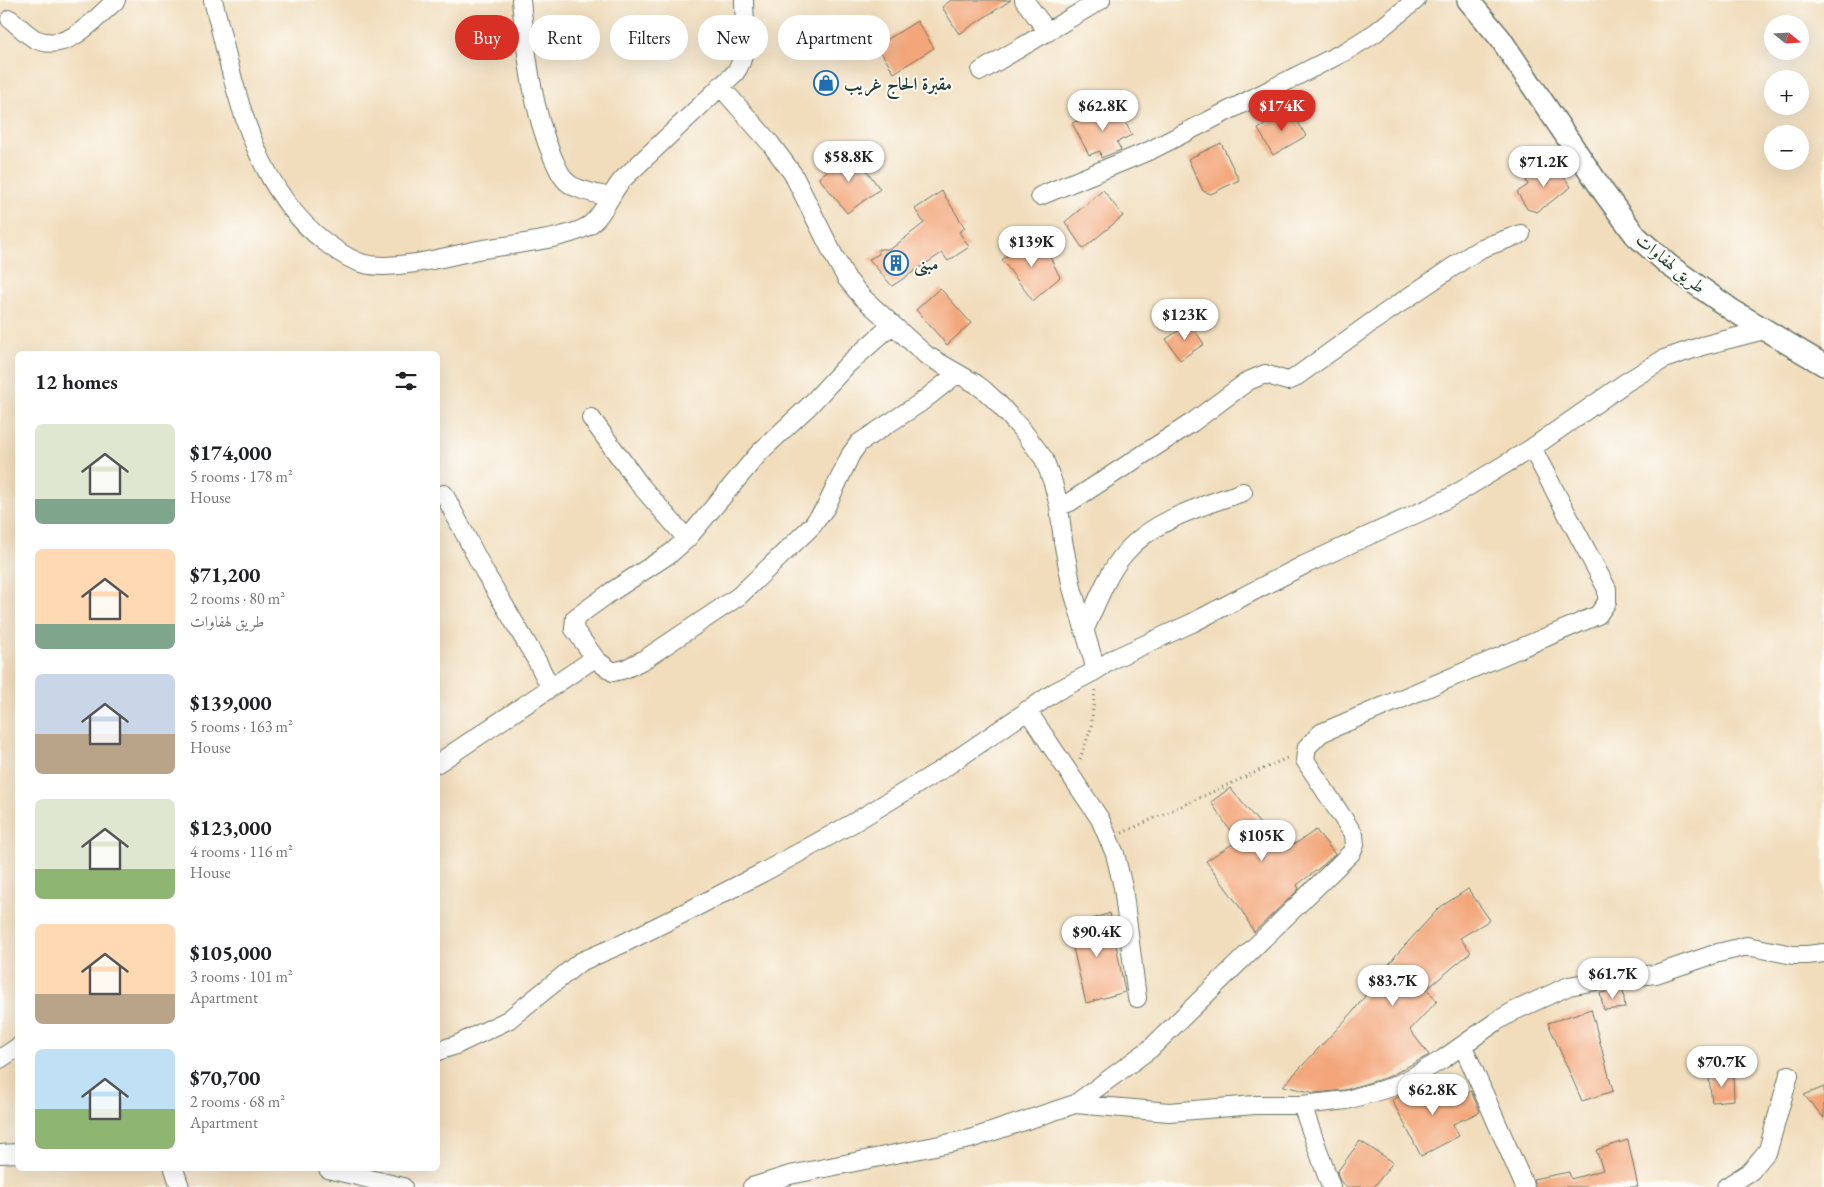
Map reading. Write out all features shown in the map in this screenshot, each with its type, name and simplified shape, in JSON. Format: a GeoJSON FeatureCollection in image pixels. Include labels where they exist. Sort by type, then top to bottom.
{"type":"FeatureCollection","features":[{"type":"Feature","properties":{"kind":"street"},"geometry":{"type":"LineString","coordinates":[[10,19],[32,38],[45,43],[57,42],[69,39],[82,30],[116,0]]}},
{"type":"Feature","properties":{"kind":"street"},"geometry":{"type":"LineString","coordinates":[[213,0],[240,106],[255,147],[274,185],[314,234],[356,261],[383,266],[437,259],[496,246],[571,234],[585,229],[594,222],[614,188],[720,86],[736,73],[744,56],[744,0]]}},
{"type":"Feature","properties":{"kind":"street"},"geometry":{"type":"LineString","coordinates":[[521,0],[534,98],[544,136],[559,172],[567,182],[575,187],[610,197]]}},
{"type":"Feature","properties":{"kind":"street"},"geometry":{"type":"LineString","coordinates":[[1024,0],[1048,32]]}},
{"type":"Feature","properties":{"kind":"street"},"geometry":{"type":"LineString","coordinates":[[981,71],[1101,0]]}},
{"type":"Feature","properties":{"kind":"street"},"geometry":{"type":"LineString","coordinates":[[1040,196],[1151,150],[1346,51],[1375,33],[1416,0]]}},
{"type":"Feature","properties":{"kind":"street","name":"طريق لهفاوات"},"geometry":{"type":"LineString","coordinates":[[1468,0],[1500,38],[1605,194],[1636,236],[1670,266],[1732,310],[1823,362]]}},
{"type":"Feature","properties":{"kind":"street"},"geometry":{"type":"LineString","coordinates":[[720,86],[770,143],[792,174],[847,279],[862,298],[926,355],[984,390],[1023,431],[1044,459],[1059,506],[1066,560],[1095,671]]}},
{"type":"Feature","properties":{"kind":"street"},"geometry":{"type":"LineString","coordinates":[[1059,506],[1070,502],[1193,422],[1248,381],[1265,374],[1287,381],[1293,379],[1469,256],[1482,248],[1521,234]]}},
{"type":"Feature","properties":{"kind":"street"},"geometry":{"type":"LineString","coordinates":[[892,325],[848,364],[809,406],[759,453],[687,539],[671,553],[575,618],[574,629],[599,662],[613,672],[624,669],[645,659],[740,596],[812,526],[826,507],[851,454],[859,443],[920,403],[957,374]]}},
{"type":"Feature","properties":{"kind":"street"},"geometry":{"type":"LineString","coordinates":[[440,1051],[508,1020],[580,962],[622,944],[694,908],[853,823],[944,768],[1027,710],[1113,659],[1192,623],[1304,565],[1429,508],[1532,448],[1625,383],[1664,360],[1702,346],[1764,330]]}},
{"type":"Feature","properties":{"kind":"street"},"geometry":{"type":"LineString","coordinates":[[590,418],[640,484],[687,539]]}},
{"type":"Feature","properties":{"kind":"street"},"geometry":{"type":"LineString","coordinates":[[752,1187],[800,1173],[970,1139],[1075,1104],[1150,1050],[1351,853],[1354,845],[1354,835],[1305,760],[1307,747],[1321,734],[1598,615],[1606,602],[1607,589],[1532,448]]}},
{"type":"Feature","properties":{"kind":"street"},"geometry":{"type":"LineString","coordinates":[[1084,631],[1114,570],[1125,553],[1139,540],[1159,526],[1188,512],[1242,492]]}},
{"type":"Feature","properties":{"kind":"street"},"geometry":{"type":"LineString","coordinates":[[444,494],[484,571],[550,687]]}},
{"type":"Feature","properties":{"kind":"street"},"geometry":{"type":"LineString","coordinates":[[440,762],[595,658]]}},
{"type":"Feature","properties":{"kind":"street"},"geometry":{"type":"LineString","coordinates":[[1027,710],[1100,819],[1115,854],[1123,887],[1137,998]]}},
{"type":"Feature","properties":{"kind":"street"},"geometry":{"type":"LineString","coordinates":[[1075,1104],[1169,1112],[1255,1105],[1302,1105],[1347,1100],[1392,1087],[1411,1078],[1463,1046],[1514,1011],[1568,986],[1656,974],[1718,953],[1747,946],[1793,954],[1824,953]]}},
{"type":"Feature","properties":{"kind":"street"},"geometry":{"type":"LineString","coordinates":[[1463,1046],[1525,1187]]}},
{"type":"Feature","properties":{"kind":"street"},"geometry":{"type":"LineString","coordinates":[[0,1059],[15,1049]]}},
{"type":"Feature","properties":{"kind":"street"},"geometry":{"type":"LineString","coordinates":[[1726,1187],[1751,1171],[1768,1150],[1789,1075]]}},
{"type":"Feature","properties":{"kind":"street"},"geometry":{"type":"LineString","coordinates":[[1302,1105],[1331,1187]]}},
{"type":"Feature","properties":{"kind":"street"},"geometry":{"type":"LineString","coordinates":[[0,1154],[15,1153]]}},
{"type":"Feature","properties":{"kind":"street"},"geometry":{"type":"LineString","coordinates":[[175,1171],[180,1187]]}},
{"type":"Feature","properties":{"kind":"street"},"geometry":{"type":"LineString","coordinates":[[336,1171],[403,1187]]}},
{"type":"Feature","properties":{"kind":"path"},"geometry":{"type":"LineString","coordinates":[[1080,764],[1080,756],[1091,728],[1095,700],[1095,671]]}},
{"type":"Feature","properties":{"kind":"path"},"geometry":{"type":"LineString","coordinates":[[1109,839],[1293,755]]}},
{"type":"Feature","properties":{"kind":"building"},"geometry":{"type":"Polygon","coordinates":[[[951,0],[1011,0],[959,34],[942,7],[951,0]]]}},
{"type":"Feature","properties":{"kind":"building"},"geometry":{"type":"Polygon","coordinates":[[[917,21],[934,48],[894,73],[886,60],[890,60],[890,38],[917,21]]]}},
{"type":"Feature","properties":{"kind":"building"},"geometry":{"type":"Polygon","coordinates":[[[1116,105],[1132,135],[1117,142],[1121,150],[1101,158],[1100,151],[1089,155],[1072,123],[1116,105]]]}},
{"type":"Feature","properties":{"kind":"building"},"geometry":{"type":"Polygon","coordinates":[[[1291,109],[1306,136],[1273,155],[1258,129],[1291,109]]]}},
{"type":"Feature","properties":{"kind":"building"},"geometry":{"type":"Polygon","coordinates":[[[1221,143],[1239,180],[1211,194],[1203,191],[1188,159],[1221,143]]]}},
{"type":"Feature","properties":{"kind":"building"},"geometry":{"type":"Polygon","coordinates":[[[856,156],[880,189],[847,213],[819,178],[839,160],[856,156]]]}},
{"type":"Feature","properties":{"kind":"building"},"geometry":{"type":"Polygon","coordinates":[[[1554,163],[1571,187],[1537,212],[1527,209],[1517,192],[1528,185],[1526,180],[1554,163]]]}},
{"type":"Feature","properties":{"kind":"building"},"geometry":{"type":"Polygon","coordinates":[[[1103,190],[1123,216],[1083,249],[1065,222],[1103,190]]]}},
{"type":"Feature","properties":{"kind":"building"},"geometry":{"type":"Polygon","coordinates":[[[942,191],[965,228],[959,232],[969,247],[948,261],[942,253],[892,286],[869,259],[879,254],[878,249],[891,249],[924,223],[915,209],[942,191]]]}},
{"type":"Feature","properties":{"kind":"building"},"geometry":{"type":"Polygon","coordinates":[[[1035,238],[1050,257],[1060,277],[1033,301],[1002,260],[1018,246],[1035,238]]]}},
{"type":"Feature","properties":{"kind":"building"},"geometry":{"type":"Polygon","coordinates":[[[940,288],[971,323],[947,345],[916,310],[940,288]]]}},
{"type":"Feature","properties":{"kind":"building"},"geometry":{"type":"Polygon","coordinates":[[[1190,323],[1204,344],[1180,360],[1166,339],[1190,323]]]}},
{"type":"Feature","properties":{"kind":"building"},"geometry":{"type":"Polygon","coordinates":[[[1230,788],[1281,849],[1298,842],[1316,830],[1335,854],[1297,885],[1299,889],[1254,932],[1239,906],[1206,861],[1237,841],[1211,802],[1230,788]]]}},
{"type":"Feature","properties":{"kind":"building"},"geometry":{"type":"Polygon","coordinates":[[[1468,889],[1490,920],[1460,938],[1471,952],[1427,989],[1437,1001],[1410,1030],[1429,1055],[1388,1077],[1345,1090],[1315,1093],[1283,1086],[1352,1013],[1397,954],[1439,908],[1468,889]]]}},
{"type":"Feature","properties":{"kind":"building"},"geometry":{"type":"Polygon","coordinates":[[[1110,913],[1125,992],[1086,1003],[1068,927],[1110,913]]]}},
{"type":"Feature","properties":{"kind":"building"},"geometry":{"type":"Polygon","coordinates":[[[1623,990],[1625,1008],[1604,1010],[1600,993],[1623,990]]]}},
{"type":"Feature","properties":{"kind":"building"},"geometry":{"type":"Polygon","coordinates":[[[1591,1009],[1613,1091],[1582,1101],[1548,1023],[1591,1009]]]}},
{"type":"Feature","properties":{"kind":"building"},"geometry":{"type":"Polygon","coordinates":[[[1733,1073],[1734,1100],[1712,1102],[1709,1078],[1733,1073]]]}},
{"type":"Feature","properties":{"kind":"building"},"geometry":{"type":"Polygon","coordinates":[[[1434,1081],[1445,1105],[1471,1091],[1480,1112],[1453,1124],[1459,1136],[1421,1156],[1392,1100],[1434,1081]]]}},
{"type":"Feature","properties":{"kind":"building"},"geometry":{"type":"Polygon","coordinates":[[[1824,1087],[1824,1118],[1804,1095],[1824,1087]]]}},
{"type":"Feature","properties":{"kind":"building"},"geometry":{"type":"Polygon","coordinates":[[[1628,1140],[1638,1187],[1535,1187],[1533,1179],[1569,1172],[1571,1179],[1603,1170],[1596,1150],[1628,1140]]]}},
{"type":"Feature","properties":{"kind":"building"},"geometry":{"type":"Polygon","coordinates":[[[1360,1141],[1393,1162],[1374,1187],[1347,1187],[1340,1181],[1337,1172],[1360,1141]]]}},
{"type":"Feature","properties":{"kind":"place","name":"مقبرة الحاج غريب"},"geometry":{"type":"Point","coordinates":[826,83]}},
{"type":"Feature","properties":{"kind":"place","name":"مبنى"},"geometry":{"type":"Point","coordinates":[896,263]}}]}
